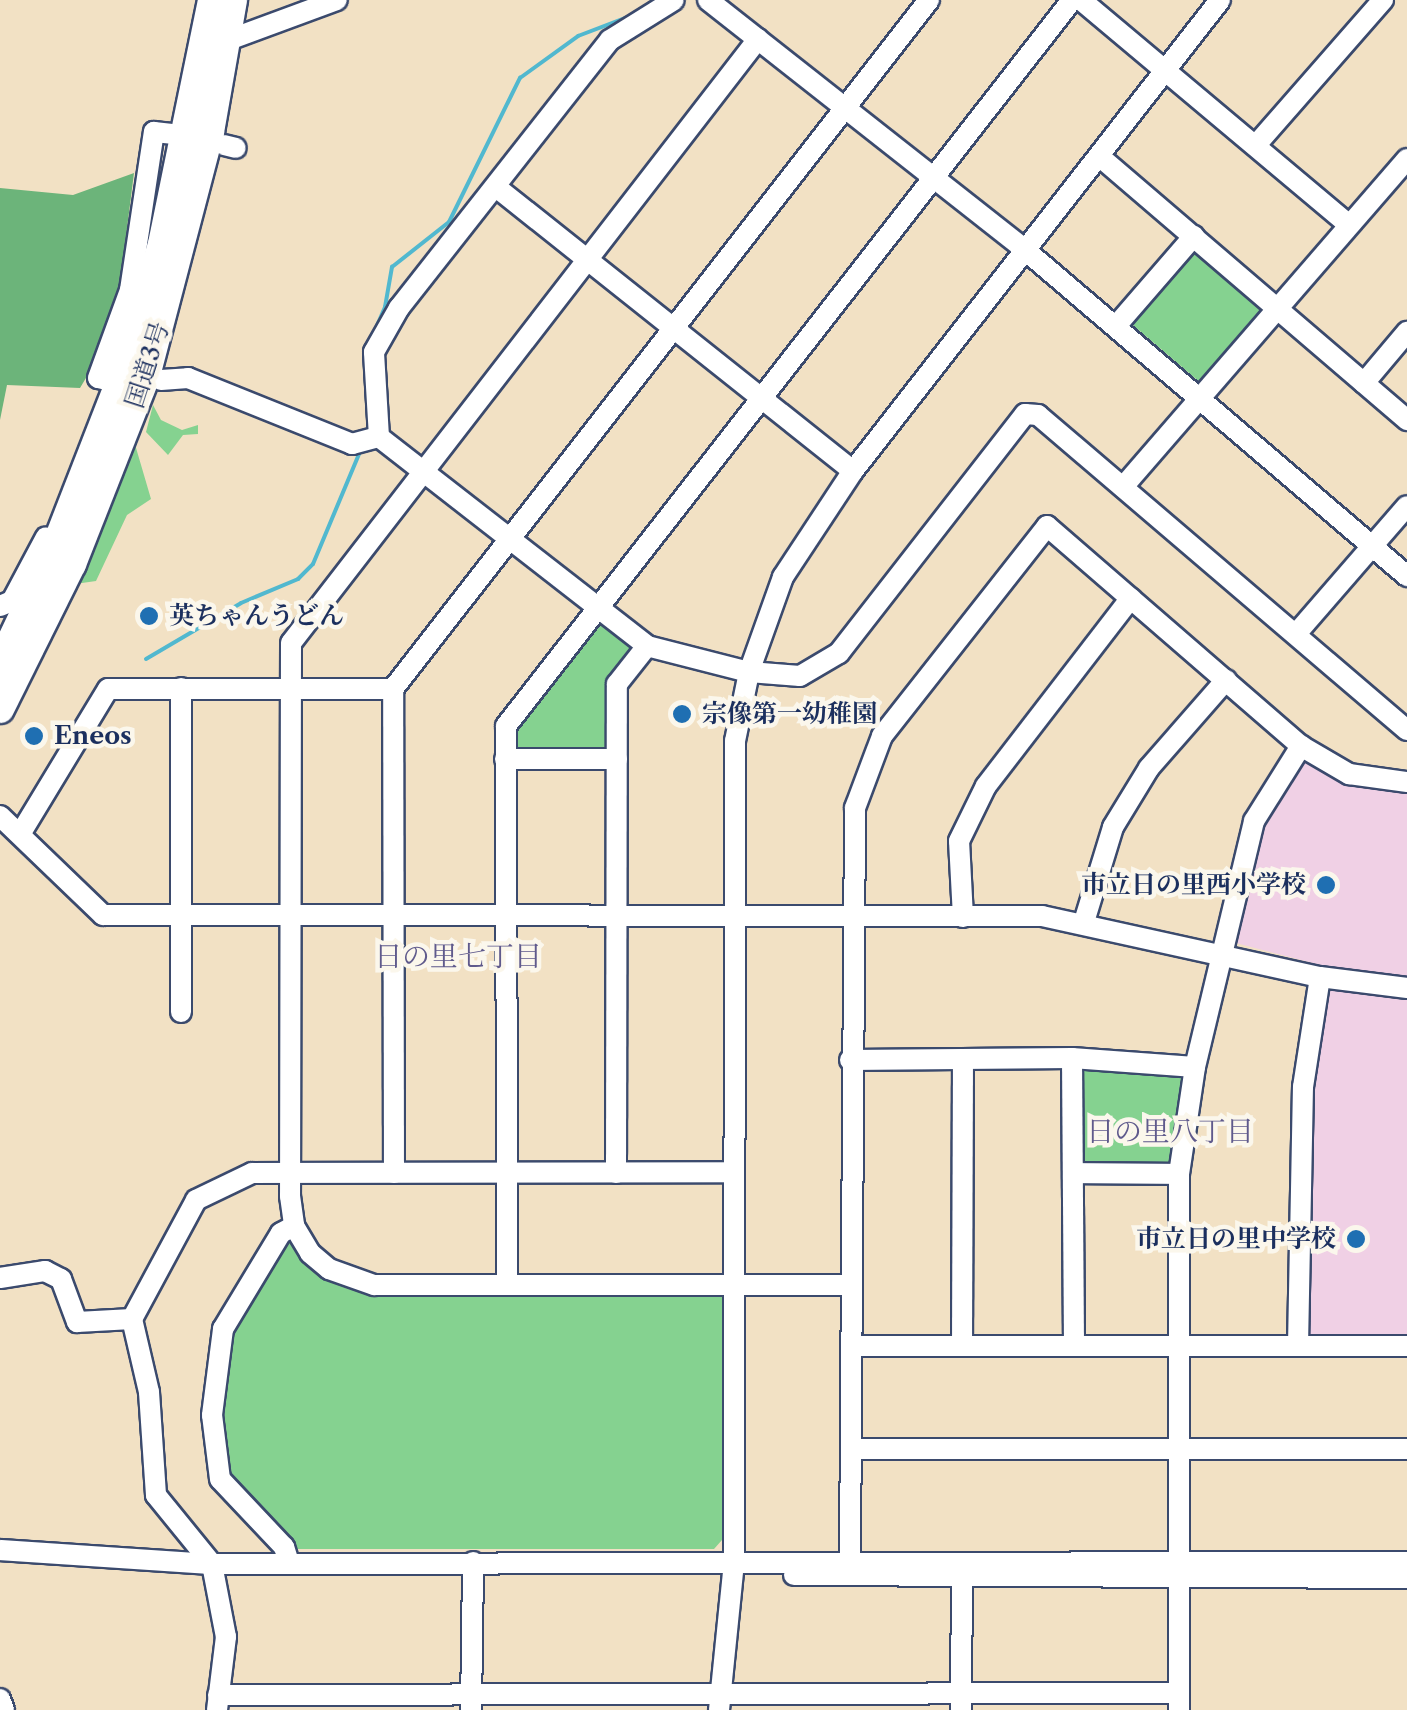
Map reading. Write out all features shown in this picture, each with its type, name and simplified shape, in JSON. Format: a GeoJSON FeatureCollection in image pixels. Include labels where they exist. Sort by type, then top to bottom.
{"type":"FeatureCollection","features":[{"type":"Feature","properties":{"kind":"highway","name":"国道3号"},"geometry":{"type":"LineString","coordinates":[[0,664],[105,426],[162,244],[212,0]]}},
{"type":"Feature","properties":{"kind":"highway","name":"国道3号"},"geometry":{"type":"LineString","coordinates":[[0,708],[72,564],[146,376],[182,254],[233,0]]}},
{"type":"Feature","properties":{"kind":"street"},"geometry":{"type":"LineString","coordinates":[[226,42],[337,0]]}},
{"type":"Feature","properties":{"kind":"street"},"geometry":{"type":"LineString","coordinates":[[379,437],[374,352],[379,340],[610,40],[674,0]]}},
{"type":"Feature","properties":{"kind":"street"},"geometry":{"type":"LineString","coordinates":[[708,0],[1024,249],[1407,576]]}},
{"type":"Feature","properties":{"kind":"street"},"geometry":{"type":"LineString","coordinates":[[394,1173],[393,688],[929,0]]}},
{"type":"Feature","properties":{"kind":"street"},"geometry":{"type":"LineString","coordinates":[[507,1284],[505,759],[512,714],[1072,0]]}},
{"type":"Feature","properties":{"kind":"street"},"geometry":{"type":"LineString","coordinates":[[1081,0],[1348,225]]}},
{"type":"Feature","properties":{"kind":"street"},"geometry":{"type":"LineString","coordinates":[[720,1702],[733,1568],[735,741],[750,672],[783,576],[853,471],[1220,0]]}},
{"type":"Feature","properties":{"kind":"street"},"geometry":{"type":"LineString","coordinates":[[1256,145],[1383,0]]}},
{"type":"Feature","properties":{"kind":"street"},"geometry":{"type":"LineString","coordinates":[[758,39],[291,642],[290,1174],[294,1226],[329,1269],[356,1281],[851,1285]]}},
{"type":"Feature","properties":{"kind":"street"},"geometry":{"type":"LineString","coordinates":[[107,380],[98,378],[130,290],[154,132],[172,134]]}},
{"type":"Feature","properties":{"kind":"street"},"geometry":{"type":"LineString","coordinates":[[1098,156],[1407,420]]}},
{"type":"Feature","properties":{"kind":"street"},"geometry":{"type":"LineString","coordinates":[[1124,487],[1407,159]]}},
{"type":"Feature","properties":{"kind":"street"},"geometry":{"type":"LineString","coordinates":[[496,187],[853,471]]}},
{"type":"Feature","properties":{"kind":"street"},"geometry":{"type":"LineString","coordinates":[[1116,326],[1194,236]]}},
{"type":"Feature","properties":{"kind":"street"},"geometry":{"type":"LineString","coordinates":[[1364,383],[1407,332]]}},
{"type":"Feature","properties":{"kind":"street"},"geometry":{"type":"LineString","coordinates":[[161,380],[188,378],[352,444],[379,437],[647,646],[750,672],[800,676],[839,652],[1025,414],[1038,415],[1407,730]]}},
{"type":"Feature","properties":{"kind":"street"},"geometry":{"type":"LineString","coordinates":[[0,606],[12,601],[70,490],[84,448],[105,426]]}},
{"type":"Feature","properties":{"kind":"street"},"geometry":{"type":"LineString","coordinates":[[1296,634],[1407,506]]}},
{"type":"Feature","properties":{"kind":"street"},"geometry":{"type":"LineString","coordinates":[[850,1561],[850,1060],[855,808],[882,736],[1047,526],[1301,746],[1349,774],[1407,782]]}},
{"type":"Feature","properties":{"kind":"street"},"geometry":{"type":"LineString","coordinates":[[963,917],[960,841],[986,786],[1131,598]]}},
{"type":"Feature","properties":{"kind":"street"},"geometry":{"type":"LineString","coordinates":[[616,1173],[616,684],[647,646]]}},
{"type":"Feature","properties":{"kind":"street"},"geometry":{"type":"LineString","coordinates":[[1084,922],[1112,828],[1149,768],[1226,680]]}},
{"type":"Feature","properties":{"kind":"street"},"geometry":{"type":"LineString","coordinates":[[181,688],[181,1012]]}},
{"type":"Feature","properties":{"kind":"street"},"geometry":{"type":"LineString","coordinates":[[22,831],[108,689],[393,688]]}},
{"type":"Feature","properties":{"kind":"street"},"geometry":{"type":"LineString","coordinates":[[734,1172],[252,1173],[196,1200],[132,1319],[149,1392],[156,1496],[213,1569],[226,1636],[218,1702],[1179,1702],[1178,1174],[1196,1067],[1254,821],[1301,746]]}},
{"type":"Feature","properties":{"kind":"street"},"geometry":{"type":"LineString","coordinates":[[505,759],[617,759]]}},
{"type":"Feature","properties":{"kind":"street"},"geometry":{"type":"LineString","coordinates":[[0,816],[22,831],[103,915],[617,914],[1084,922],[1320,977],[1407,988]]}},
{"type":"Feature","properties":{"kind":"street"},"geometry":{"type":"LineString","coordinates":[[1298,1346],[1303,1086],[1320,977]]}},
{"type":"Feature","properties":{"kind":"street"},"geometry":{"type":"LineString","coordinates":[[850,1060],[1072,1058],[1196,1067]]}},
{"type":"Feature","properties":{"kind":"street"},"geometry":{"type":"LineString","coordinates":[[1072,1058],[1074,1346]]}},
{"type":"Feature","properties":{"kind":"street"},"geometry":{"type":"LineString","coordinates":[[962,1346],[963,1060]]}},
{"type":"Feature","properties":{"kind":"street"},"geometry":{"type":"LineString","coordinates":[[1073,1173],[1178,1174]]}},
{"type":"Feature","properties":{"kind":"street"},"geometry":{"type":"LineString","coordinates":[[289,1563],[284,1547],[220,1479],[212,1415],[223,1329],[281,1234],[294,1226]]}},
{"type":"Feature","properties":{"kind":"street"},"geometry":{"type":"LineString","coordinates":[[0,1278],[45,1271],[61,1279],[77,1322],[132,1319]]}},
{"type":"Feature","properties":{"kind":"street"},"geometry":{"type":"LineString","coordinates":[[851,1346],[1407,1346]]}},
{"type":"Feature","properties":{"kind":"street"},"geometry":{"type":"LineString","coordinates":[[851,1449],[1407,1449]]}},
{"type":"Feature","properties":{"kind":"street"},"geometry":{"type":"LineString","coordinates":[[0,1550],[213,1569],[289,1563],[473,1568]]}},
{"type":"Feature","properties":{"kind":"street"},"geometry":{"type":"LineString","coordinates":[[733,1568],[850,1561],[962,1569]]}},
{"type":"Feature","properties":{"kind":"street"},"geometry":{"type":"LineString","coordinates":[[0,1562],[213,1569],[1181,1569],[1407,1562]]}},
{"type":"Feature","properties":{"kind":"street"},"geometry":{"type":"LineString","coordinates":[[472,1702],[473,1568]]}},
{"type":"Feature","properties":{"kind":"street"},"geometry":{"type":"LineString","coordinates":[[962,1569],[962,1702]]}},
{"type":"Feature","properties":{"kind":"street"},"geometry":{"type":"LineString","coordinates":[[1181,1569],[1407,1578]]}},
{"type":"Feature","properties":{"kind":"street"},"geometry":{"type":"LineString","coordinates":[[0,1700],[4,1710]]}},
{"type":"Feature","properties":{"kind":"shaded area","name":"市立日の里西小学校"},"geometry":{"type":"Polygon","coordinates":[[[1299,757],[1367,787],[1407,789],[1407,980],[1355,974],[1232,942],[1258,828],[1299,757]]]}},
{"type":"Feature","properties":{"kind":"shaded area","name":"市立日の里中学校"},"geometry":{"type":"Polygon","coordinates":[[[1329,985],[1407,996],[1407,1340],[1304,1336],[1306,1142],[1329,985]]]}},
{"type":"Feature","properties":{"kind":"green space"},"geometry":{"type":"Polygon","coordinates":[[[134,173],[114,331],[80,388],[7,385],[0,420],[0,188],[73,195],[134,173]]]}},
{"type":"Feature","properties":{"kind":"green space"},"geometry":{"type":"Polygon","coordinates":[[[1191,249],[1266,308],[1203,385],[1128,321],[1191,249]]]}},
{"type":"Feature","properties":{"kind":"green space"},"geometry":{"type":"Polygon","coordinates":[[[153,405],[161,420],[182,430],[198,425],[198,434],[183,435],[168,455],[146,432],[153,405]]]}},
{"type":"Feature","properties":{"kind":"green space"},"geometry":{"type":"Polygon","coordinates":[[[134,441],[151,499],[127,515],[96,581],[75,584],[134,441]]]}},
{"type":"Feature","properties":{"kind":"green space"},"geometry":{"type":"Polygon","coordinates":[[[597,618],[635,651],[612,750],[518,754],[512,727],[597,618]]]}},
{"type":"Feature","properties":{"kind":"green space"},"geometry":{"type":"Polygon","coordinates":[[[1083,1065],[1186,1077],[1173,1164],[1080,1165],[1083,1065]]]}},
{"type":"Feature","properties":{"kind":"green space"},"geometry":{"type":"Polygon","coordinates":[[[286,1234],[327,1274],[722,1290],[722,1540],[714,1549],[292,1549],[224,1476],[216,1419],[227,1331],[286,1234]]]}},
{"type":"Feature","properties":{"kind":"waterway"},"geometry":{"type":"LineString","coordinates":[[366,351],[385,307],[392,267],[449,222],[520,78],[578,36],[628,17]]}},
{"type":"Feature","properties":{"kind":"waterway"},"geometry":{"type":"LineString","coordinates":[[146,659],[241,603],[298,579],[313,564],[361,449]]}},
{"type":"Feature","properties":{"kind":"place","name":"英ちゃんうどん"},"geometry":{"type":"Point","coordinates":[149,616]}},
{"type":"Feature","properties":{"kind":"place","name":"宗像第一幼稚園"},"geometry":{"type":"Point","coordinates":[682,714]}},
{"type":"Feature","properties":{"kind":"place","name":"Eneos"},"geometry":{"type":"Point","coordinates":[34,736]}},
{"type":"Feature","properties":{"kind":"place","name":"市立日の里西小学校"},"geometry":{"type":"Point","coordinates":[1326,885]}},
{"type":"Feature","properties":{"kind":"place","name":"市立日の里中学校"},"geometry":{"type":"Point","coordinates":[1356,1239]}},
{"type":"Feature","properties":{"kind":"district","name":"日の里七丁目"},"geometry":{"type":"Point","coordinates":[458,956]}},
{"type":"Feature","properties":{"kind":"district","name":"日の里八丁目"},"geometry":{"type":"Point","coordinates":[1170,1131]}}]}
